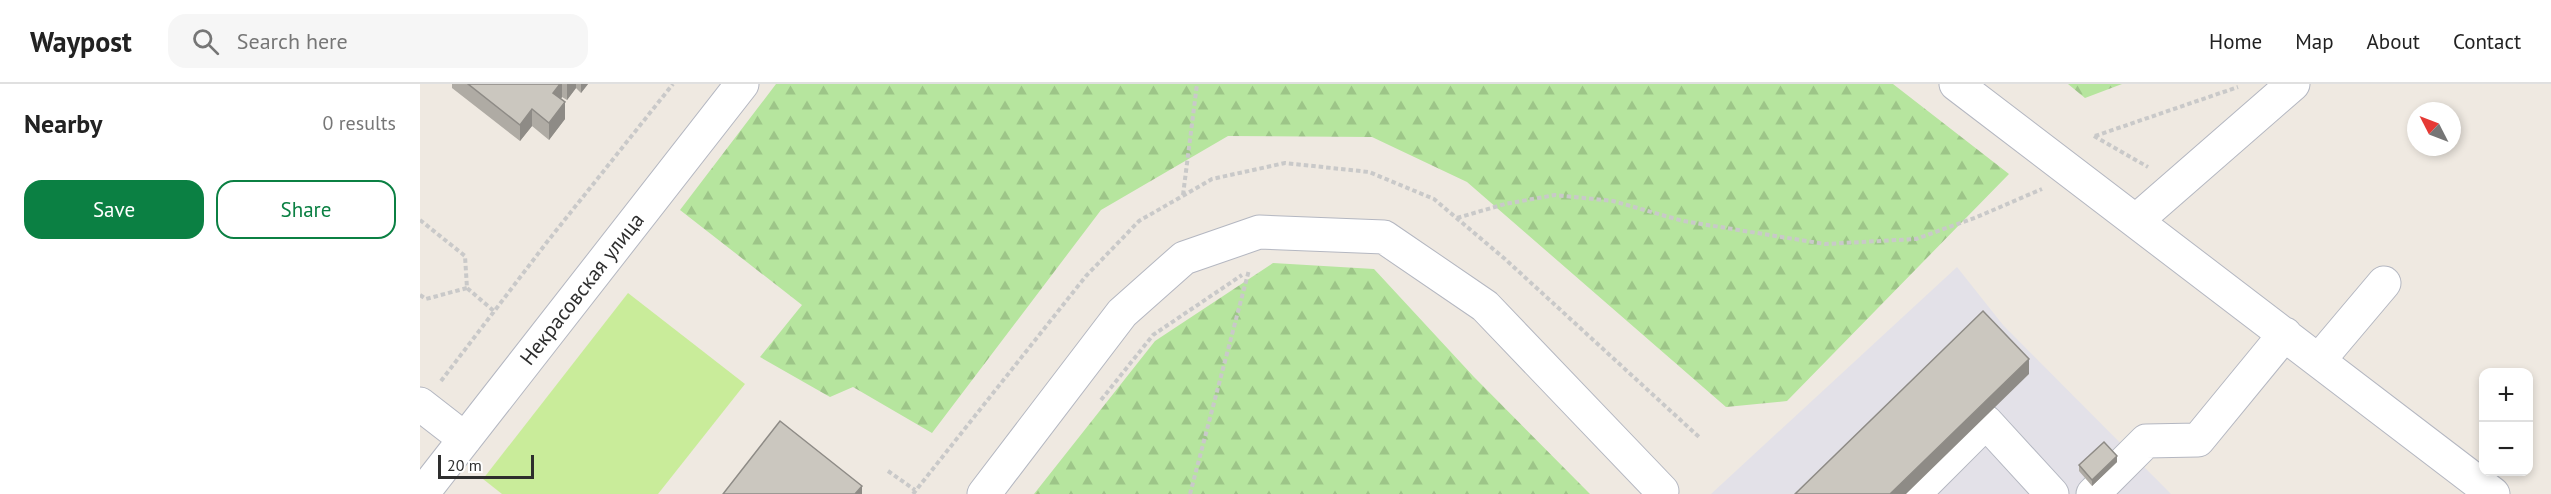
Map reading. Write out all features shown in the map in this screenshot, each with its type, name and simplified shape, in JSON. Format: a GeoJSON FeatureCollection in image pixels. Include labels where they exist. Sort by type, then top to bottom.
{"type":"FeatureCollection","features":[{"type":"Feature","properties":{"kind":"street","name":"Некрасовская улица"},"geometry":{"type":"LineString","coordinates":[[422,494],[742,84]]}},
{"type":"Feature","properties":{"kind":"street"},"geometry":{"type":"LineString","coordinates":[[1956,84],[2138,220],[2493,494]]}},
{"type":"Feature","properties":{"kind":"street"},"geometry":{"type":"LineString","coordinates":[[2138,220],[2293,84]]}},
{"type":"Feature","properties":{"kind":"street"},"geometry":{"type":"LineString","coordinates":[[984,494],[1122,313],[1184,258],[1259,232],[1384,237],[1485,306],[1662,491]]}},
{"type":"Feature","properties":{"kind":"street"},"geometry":{"type":"LineString","coordinates":[[2319,360],[2384,283]]}},
{"type":"Feature","properties":{"kind":"street"},"geometry":{"type":"LineString","coordinates":[[2093,494],[2146,441],[2198,440],[2285,334]]}},
{"type":"Feature","properties":{"kind":"street"},"geometry":{"type":"LineString","coordinates":[[421,404],[465,439]]}},
{"type":"Feature","properties":{"kind":"street"},"geometry":{"type":"LineString","coordinates":[[1914,494],[1986,422],[2052,494]]}},
{"type":"Feature","properties":{"kind":"path"},"geometry":{"type":"LineString","coordinates":[[421,404],[673,84]]}},
{"type":"Feature","properties":{"kind":"path"},"geometry":{"type":"LineString","coordinates":[[1183,195],[1197,84]]}},
{"type":"Feature","properties":{"kind":"path"},"geometry":{"type":"LineString","coordinates":[[2155,172],[2094,136],[2245,84]]}},
{"type":"Feature","properties":{"kind":"path"},"geometry":{"type":"LineString","coordinates":[[888,471],[914,492],[1086,276],[1139,221],[1212,179],[1285,164],[1370,172],[1434,199],[1699,437]]}},
{"type":"Feature","properties":{"kind":"path"},"geometry":{"type":"LineString","coordinates":[[1457,218],[1504,204],[1556,195],[1613,201],[1683,221],[1825,244],[1848,243],[1916,239],[1977,217],[2049,186]]}},
{"type":"Feature","properties":{"kind":"path"},"geometry":{"type":"LineString","coordinates":[[420,220],[465,256],[467,288],[495,312]]}},
{"type":"Feature","properties":{"kind":"path"},"geometry":{"type":"LineString","coordinates":[[1190,494],[1259,232]]}},
{"type":"Feature","properties":{"kind":"path"},"geometry":{"type":"LineString","coordinates":[[1100,400],[1153,335],[1256,266]]}},
{"type":"Feature","properties":{"kind":"path"},"geometry":{"type":"LineString","coordinates":[[420,295],[426,299],[467,288]]}},
{"type":"Feature","properties":{"kind":"shaded area"},"geometry":{"type":"Polygon","coordinates":[[[1957,267],[2003,325],[2171,494],[1711,494],[1957,267]]]}},
{"type":"Feature","properties":{"kind":"green space"},"geometry":{"type":"Polygon","coordinates":[[[776,84],[1893,84],[2009,174],[1787,401],[1726,407],[1467,182],[1372,137],[1228,136],[1101,210],[932,433],[853,387],[830,397],[760,357],[802,305],[680,210],[776,84]]]}},
{"type":"Feature","properties":{"kind":"green space"},"geometry":{"type":"Polygon","coordinates":[[[2068,84],[2122,84],[2085,98],[2068,84]]]}},
{"type":"Feature","properties":{"kind":"green space"},"geometry":{"type":"Polygon","coordinates":[[[1273,263],[1374,269],[1474,377],[1590,494],[1034,494],[1155,341],[1273,263]]]}},
{"type":"Feature","properties":{"kind":"green space"},"geometry":{"type":"Polygon","coordinates":[[[628,293],[745,384],[658,494],[502,494],[483,479],[628,293]]]}},
{"type":"Feature","properties":{"kind":"building"},"geometry":{"type":"Polygon","coordinates":[[[468,84],[560,84],[553,93],[565,102],[549,123],[532,109],[520,125],[468,84]]]}},
{"type":"Feature","properties":{"kind":"building"},"geometry":{"type":"Polygon","coordinates":[[[1983,311],[2029,359],[1890,494],[1795,494],[1983,311]]]}},
{"type":"Feature","properties":{"kind":"building"},"geometry":{"type":"Polygon","coordinates":[[[780,421],[862,486],[855,494],[723,494],[780,421]]]}},
{"type":"Feature","properties":{"kind":"building"},"geometry":{"type":"Polygon","coordinates":[[[2104,442],[2117,456],[2092,480],[2079,465],[2104,442]]]}}]}
